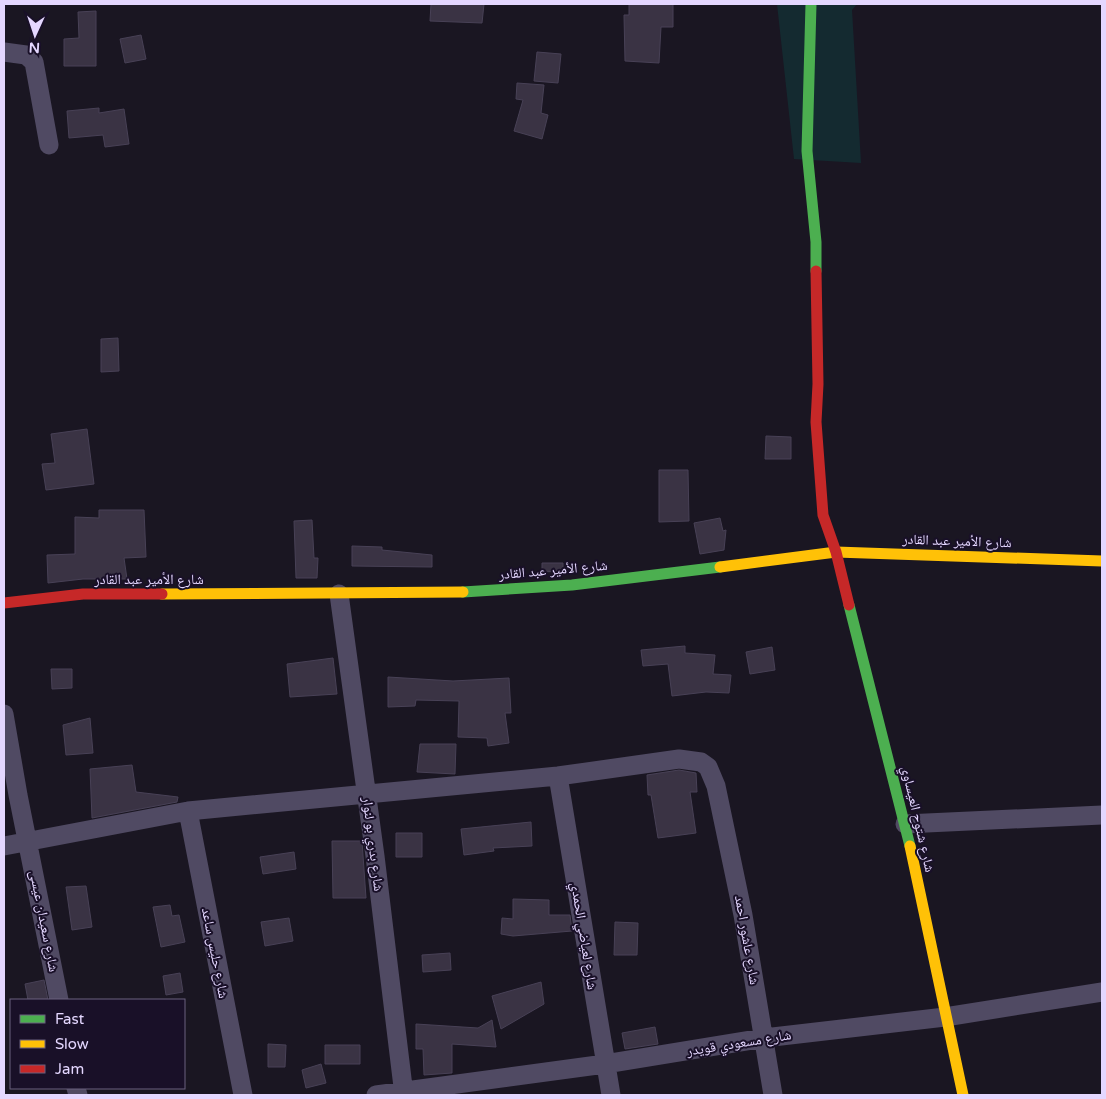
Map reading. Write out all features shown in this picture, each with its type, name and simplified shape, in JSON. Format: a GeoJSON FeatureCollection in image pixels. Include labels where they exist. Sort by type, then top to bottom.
{"type":"FeatureCollection","features":[{"type":"Feature","properties":{"kind":"street","name":"شارع شتوح العيساوي"},"geometry":{"type":"LineString","coordinates":[[811,4],[807,151],[816,242],[817,440],[823,515],[836,552],[905,824],[963,1095]]}},
{"type":"Feature","properties":{"kind":"street"},"geometry":{"type":"LineString","coordinates":[[4,52],[26,55],[34,62],[48,146]]}},
{"type":"Feature","properties":{"kind":"street","name":"شارع الأمير عبد القادر"},"geometry":{"type":"LineString","coordinates":[[4,603],[83,594],[445,593],[572,586],[836,552],[1102,561]]}},
{"type":"Feature","properties":{"kind":"street","name":"شارع بدري بو لنوار"},"geometry":{"type":"LineString","coordinates":[[339,594],[403,1093]]}},
{"type":"Feature","properties":{"kind":"street","name":"شارع سعيدان عيسى"},"geometry":{"type":"LineString","coordinates":[[4,714],[59,999]]}},
{"type":"Feature","properties":{"kind":"street","name":"شارع عاشور احمد"},"geometry":{"type":"LineString","coordinates":[[558,776],[679,759],[702,762],[708,767],[716,786],[743,915],[773,1095]]}},
{"type":"Feature","properties":{"kind":"street"},"geometry":{"type":"LineString","coordinates":[[4,846],[188,810],[558,776]]}},
{"type":"Feature","properties":{"kind":"street","name":"شارع لعياضي الحمدي"},"geometry":{"type":"LineString","coordinates":[[558,776],[611,1095]]}},
{"type":"Feature","properties":{"kind":"street","name":"شارع حليس ساعد"},"geometry":{"type":"LineString","coordinates":[[188,810],[243,1095]]}},
{"type":"Feature","properties":{"kind":"street"},"geometry":{"type":"LineString","coordinates":[[905,824],[1102,815]]}},
{"type":"Feature","properties":{"kind":"street","name":"شارع مسعودي قويدر"},"geometry":{"type":"LineString","coordinates":[[376,1095],[403,1093],[605,1064],[764,1038],[945,1017],[1102,992]]}},
{"type":"Feature","properties":{"kind":"green space"},"geometry":{"type":"Polygon","coordinates":[[[777,4],[857,4],[852,10],[861,163],[794,159],[777,4]]]}},
{"type":"Feature","properties":{"kind":"building"},"geometry":{"type":"Polygon","coordinates":[[[431,4],[484,4],[482,23],[430,21],[431,4]]]}},
{"type":"Feature","properties":{"kind":"building"},"geometry":{"type":"Polygon","coordinates":[[[629,4],[673,4],[673,27],[661,27],[659,63],[625,61],[624,15],[629,15],[629,4]]]}},
{"type":"Feature","properties":{"kind":"building"},"geometry":{"type":"Polygon","coordinates":[[[96,11],[96,66],[64,66],[64,39],[79,38],[78,12],[96,11]]]}},
{"type":"Feature","properties":{"kind":"building"},"geometry":{"type":"Polygon","coordinates":[[[141,35],[146,59],[125,63],[120,39],[141,35]]]}},
{"type":"Feature","properties":{"kind":"building"},"geometry":{"type":"Polygon","coordinates":[[[537,52],[561,54],[558,83],[534,81],[537,52]]]}},
{"type":"Feature","properties":{"kind":"building"},"geometry":{"type":"Polygon","coordinates":[[[517,83],[544,85],[541,113],[548,115],[542,139],[514,131],[523,100],[516,99],[517,83]]]}},
{"type":"Feature","properties":{"kind":"building"},"geometry":{"type":"Polygon","coordinates":[[[99,108],[99,113],[124,109],[129,144],[105,147],[103,135],[69,138],[67,111],[99,108]]]}},
{"type":"Feature","properties":{"kind":"building"},"geometry":{"type":"Polygon","coordinates":[[[118,338],[119,371],[101,372],[101,339],[118,338]]]}},
{"type":"Feature","properties":{"kind":"building"},"geometry":{"type":"Polygon","coordinates":[[[87,429],[94,484],[46,490],[42,464],[55,463],[51,434],[87,429]]]}},
{"type":"Feature","properties":{"kind":"building"},"geometry":{"type":"Polygon","coordinates":[[[766,436],[791,437],[791,459],[765,459],[766,436]]]}},
{"type":"Feature","properties":{"kind":"building"},"geometry":{"type":"Polygon","coordinates":[[[659,470],[688,470],[689,521],[659,522],[659,470]]]}},
{"type":"Feature","properties":{"kind":"building"},"geometry":{"type":"Polygon","coordinates":[[[99,510],[144,510],[146,557],[124,558],[127,579],[83,579],[48,583],[47,555],[75,554],[75,517],[99,518],[99,510]]]}},
{"type":"Feature","properties":{"kind":"building"},"geometry":{"type":"Polygon","coordinates":[[[720,518],[723,531],[726,530],[724,550],[700,554],[694,523],[720,518]]]}},
{"type":"Feature","properties":{"kind":"building"},"geometry":{"type":"Polygon","coordinates":[[[312,520],[314,558],[318,558],[317,578],[296,578],[294,521],[312,520]]]}},
{"type":"Feature","properties":{"kind":"building"},"geometry":{"type":"Polygon","coordinates":[[[352,546],[382,547],[382,550],[432,555],[432,567],[352,566],[352,546]]]}},
{"type":"Feature","properties":{"kind":"building"},"geometry":{"type":"Polygon","coordinates":[[[542,563],[563,563],[563,571],[542,572],[542,563]]]}},
{"type":"Feature","properties":{"kind":"building"},"geometry":{"type":"Polygon","coordinates":[[[685,646],[685,653],[715,655],[713,674],[731,675],[729,693],[706,692],[672,696],[668,664],[643,666],[641,650],[685,646]]]}},
{"type":"Feature","properties":{"kind":"building"},"geometry":{"type":"Polygon","coordinates":[[[772,647],[775,670],[750,674],[746,652],[772,647]]]}},
{"type":"Feature","properties":{"kind":"building"},"geometry":{"type":"Polygon","coordinates":[[[333,658],[337,694],[290,697],[287,664],[333,658]]]}},
{"type":"Feature","properties":{"kind":"building"},"geometry":{"type":"Polygon","coordinates":[[[51,669],[72,669],[72,688],[52,689],[51,669]]]}},
{"type":"Feature","properties":{"kind":"building"},"geometry":{"type":"Polygon","coordinates":[[[388,677],[453,681],[509,678],[511,713],[505,713],[509,743],[488,746],[487,738],[458,737],[459,701],[416,700],[415,706],[388,707],[388,677]]]}},
{"type":"Feature","properties":{"kind":"building"},"geometry":{"type":"Polygon","coordinates":[[[90,718],[93,753],[66,755],[63,725],[90,718]]]}},
{"type":"Feature","properties":{"kind":"building"},"geometry":{"type":"Polygon","coordinates":[[[420,744],[456,744],[455,774],[417,772],[420,744]]]}},
{"type":"Feature","properties":{"kind":"building"},"geometry":{"type":"Polygon","coordinates":[[[132,765],[136,792],[178,797],[177,802],[92,818],[90,769],[132,765]]]}},
{"type":"Feature","properties":{"kind":"building"},"geometry":{"type":"Polygon","coordinates":[[[679,770],[696,773],[697,792],[690,792],[696,833],[658,838],[651,795],[648,795],[647,775],[679,770]]]}},
{"type":"Feature","properties":{"kind":"building"},"geometry":{"type":"Polygon","coordinates":[[[531,822],[532,846],[493,848],[494,851],[464,855],[461,829],[531,822]]]}},
{"type":"Feature","properties":{"kind":"building"},"geometry":{"type":"Polygon","coordinates":[[[396,833],[422,833],[422,857],[396,857],[396,833]]]}},
{"type":"Feature","properties":{"kind":"building"},"geometry":{"type":"Polygon","coordinates":[[[332,841],[362,841],[366,898],[333,898],[332,841]]]}},
{"type":"Feature","properties":{"kind":"building"},"geometry":{"type":"Polygon","coordinates":[[[294,852],[296,869],[263,874],[260,857],[294,852]]]}},
{"type":"Feature","properties":{"kind":"building"},"geometry":{"type":"Polygon","coordinates":[[[86,886],[92,927],[72,930],[66,887],[86,886]]]}},
{"type":"Feature","properties":{"kind":"building"},"geometry":{"type":"Polygon","coordinates":[[[513,899],[549,900],[549,915],[570,915],[572,931],[513,936],[501,934],[502,918],[513,919],[513,899]]]}},
{"type":"Feature","properties":{"kind":"building"},"geometry":{"type":"Polygon","coordinates":[[[170,905],[172,916],[179,915],[185,942],[161,947],[153,907],[170,905]]]}},
{"type":"Feature","properties":{"kind":"building"},"geometry":{"type":"Polygon","coordinates":[[[289,918],[293,941],[265,946],[261,922],[289,918]]]}},
{"type":"Feature","properties":{"kind":"building"},"geometry":{"type":"Polygon","coordinates":[[[615,922],[638,923],[637,955],[614,955],[615,922]]]}},
{"type":"Feature","properties":{"kind":"building"},"geometry":{"type":"Polygon","coordinates":[[[450,953],[451,970],[423,972],[422,955],[450,953]]]}},
{"type":"Feature","properties":{"kind":"building"},"geometry":{"type":"Polygon","coordinates":[[[180,973],[183,992],[166,995],[163,976],[180,973]]]}},
{"type":"Feature","properties":{"kind":"building"},"geometry":{"type":"Polygon","coordinates":[[[44,980],[48,999],[28,999],[25,984],[44,980]]]}},
{"type":"Feature","properties":{"kind":"building"},"geometry":{"type":"Polygon","coordinates":[[[541,982],[544,1004],[501,1029],[492,996],[541,982]]]}},
{"type":"Feature","properties":{"kind":"building"},"geometry":{"type":"Polygon","coordinates":[[[492,1020],[496,1047],[452,1044],[452,1073],[424,1075],[423,1049],[416,1049],[416,1024],[478,1028],[492,1020]]]}},
{"type":"Feature","properties":{"kind":"building"},"geometry":{"type":"Polygon","coordinates":[[[655,1027],[658,1044],[625,1049],[622,1033],[655,1027]]]}},
{"type":"Feature","properties":{"kind":"building"},"geometry":{"type":"Polygon","coordinates":[[[268,1044],[286,1045],[285,1067],[268,1067],[268,1044]]]}},
{"type":"Feature","properties":{"kind":"building"},"geometry":{"type":"Polygon","coordinates":[[[325,1045],[360,1045],[360,1064],[325,1064],[325,1045]]]}},
{"type":"Feature","properties":{"kind":"building"},"geometry":{"type":"Polygon","coordinates":[[[321,1064],[326,1083],[306,1088],[302,1070],[321,1064]]]}},
{"type":"Feature","properties":{"kind":"traffic: fast"},"geometry":{"type":"LineString","coordinates":[[811,4],[807,151],[816,242],[816,271]]}},
{"type":"Feature","properties":{"kind":"traffic: fast"},"geometry":{"type":"LineString","coordinates":[[463,592],[572,585],[720,567]]}},
{"type":"Feature","properties":{"kind":"traffic: fast"},"geometry":{"type":"LineString","coordinates":[[849,605],[910,846]]}},
{"type":"Feature","properties":{"kind":"traffic: slow"},"geometry":{"type":"LineString","coordinates":[[720,567],[836,552],[1102,561]]}},
{"type":"Feature","properties":{"kind":"traffic: slow"},"geometry":{"type":"LineString","coordinates":[[162,594],[463,592]]}},
{"type":"Feature","properties":{"kind":"traffic: slow"},"geometry":{"type":"LineString","coordinates":[[910,846],[963,1095]]}},
{"type":"Feature","properties":{"kind":"traffic: jam"},"geometry":{"type":"LineString","coordinates":[[816,271],[818,384],[816,422],[823,515],[836,552],[849,605]]}},
{"type":"Feature","properties":{"kind":"traffic: jam"},"geometry":{"type":"LineString","coordinates":[[4,603],[83,594],[162,594]]}}]}
